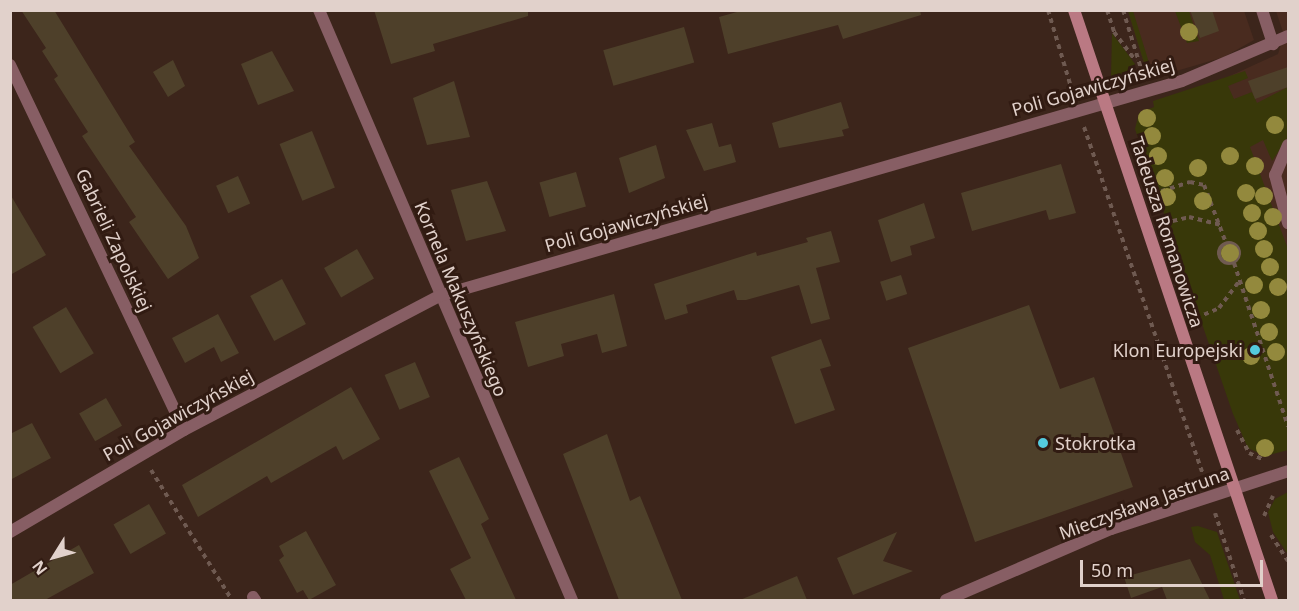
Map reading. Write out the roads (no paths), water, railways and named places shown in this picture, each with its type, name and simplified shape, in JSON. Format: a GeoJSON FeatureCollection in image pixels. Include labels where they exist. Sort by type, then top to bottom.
{"type":"FeatureCollection","features":[{"type":"Feature","properties":{"kind":"street","name":"Kornela Makuszyńskiego"},"geometry":{"type":"LineString","coordinates":[[320,10],[439,296],[572,600]]}},
{"type":"Feature","properties":{"kind":"street","name":"Tadeusza Romanowicza"},"geometry":{"type":"LineString","coordinates":[[1074,10],[1272,600]]}},
{"type":"Feature","properties":{"kind":"street"},"geometry":{"type":"LineString","coordinates":[[1262,10],[1273,44]]}},
{"type":"Feature","properties":{"kind":"street","name":"Poli Gojawiczyńskiej"},"geometry":{"type":"LineString","coordinates":[[10,532],[184,430],[439,296],[1225,67],[1288,36]]}},
{"type":"Feature","properties":{"kind":"street","name":"Gabrieli Zapolskiej"},"geometry":{"type":"LineString","coordinates":[[10,65],[184,430]]}},
{"type":"Feature","properties":{"kind":"street"},"geometry":{"type":"LineString","coordinates":[[1288,145],[1275,175],[1288,223]]}},
{"type":"Feature","properties":{"kind":"street","name":"Mieczysława Jastruna"},"geometry":{"type":"LineString","coordinates":[[946,600],[1111,529],[1286,472]]}},
{"type":"Feature","properties":{"kind":"place","name":"Klon Europejski"},"geometry":{"type":"Point","coordinates":[1255,350]}},
{"type":"Feature","properties":{"kind":"place","name":"Stokrotka"},"geometry":{"type":"Point","coordinates":[1043,443]}}]}
